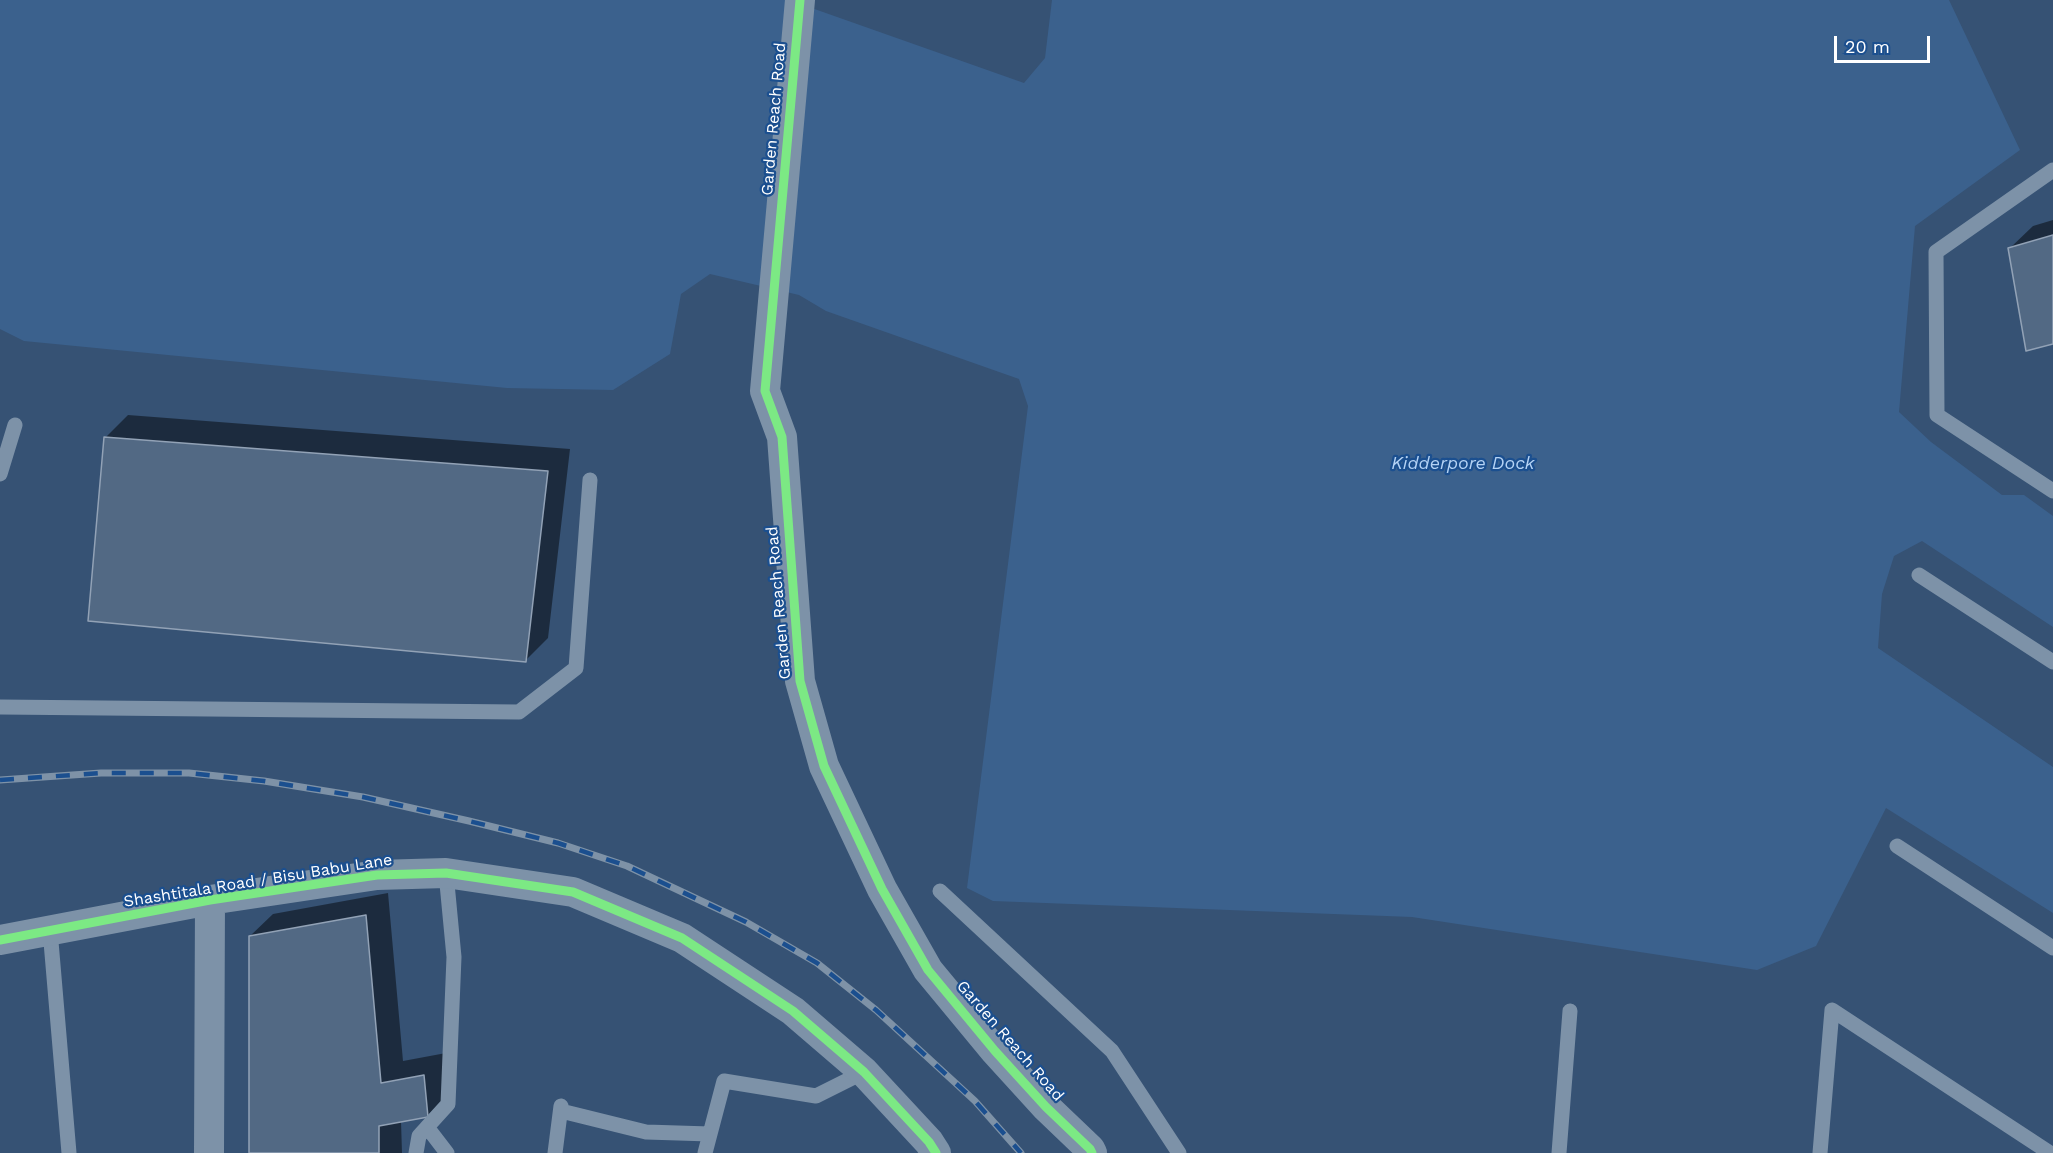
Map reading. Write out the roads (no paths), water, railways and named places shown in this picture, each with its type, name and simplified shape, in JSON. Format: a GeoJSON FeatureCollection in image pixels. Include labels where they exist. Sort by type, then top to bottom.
{"type":"FeatureCollection","features":[{"type":"Feature","properties":{"kind":"street","name":"Garden Reach Road"},"geometry":{"type":"LineString","coordinates":[[800,0],[765,391],[782,437],[800,681],[824,766],[882,889],[928,970],[995,1051],[1092,1153]]}},
{"type":"Feature","properties":{"kind":"street","name":"Shashtitala Road / Bisu Babu Lane"},"geometry":{"type":"LineString","coordinates":[[0,940],[210,900],[377,875],[446,873],[573,892],[681,938],[793,1011],[864,1072],[929,1142],[936,1153]]}},
{"type":"Feature","properties":{"kind":"street"},"geometry":{"type":"LineString","coordinates":[[209,1153],[210,900]]}},
{"type":"Feature","properties":{"kind":"lane"},"geometry":{"type":"LineString","coordinates":[[2053,171],[1936,252],[1937,415],[2053,491]]}},
{"type":"Feature","properties":{"kind":"lane"},"geometry":{"type":"LineString","coordinates":[[0,474],[15,425]]}},
{"type":"Feature","properties":{"kind":"lane"},"geometry":{"type":"LineString","coordinates":[[0,707],[519,712],[576,668],[590,480]]}},
{"type":"Feature","properties":{"kind":"lane"},"geometry":{"type":"LineString","coordinates":[[1919,575],[2053,662]]}},
{"type":"Feature","properties":{"kind":"lane"},"geometry":{"type":"LineString","coordinates":[[1897,846],[2053,948]]}},
{"type":"Feature","properties":{"kind":"lane"},"geometry":{"type":"LineString","coordinates":[[416,1153],[419,1136],[448,1104],[454,957],[446,873]]}},
{"type":"Feature","properties":{"kind":"lane"},"geometry":{"type":"LineString","coordinates":[[940,891],[1112,1051],[1179,1153]]}},
{"type":"Feature","properties":{"kind":"lane"},"geometry":{"type":"LineString","coordinates":[[50,930],[69,1153]]}},
{"type":"Feature","properties":{"kind":"lane"},"geometry":{"type":"LineString","coordinates":[[1820,1153],[1832,1010],[2050,1153]]}},
{"type":"Feature","properties":{"kind":"lane"},"geometry":{"type":"LineString","coordinates":[[1559,1153],[1570,1011]]}},
{"type":"Feature","properties":{"kind":"lane"},"geometry":{"type":"LineString","coordinates":[[705,1153],[724,1081],[816,1096],[864,1072]]}},
{"type":"Feature","properties":{"kind":"lane"},"geometry":{"type":"LineString","coordinates":[[555,1153],[561,1108],[646,1132],[710,1134]]}},
{"type":"Feature","properties":{"kind":"lane"},"geometry":{"type":"LineString","coordinates":[[427,1127],[447,1153]]}},
{"type":"Feature","properties":{"kind":"water","name":"Kidderpore Dock"},"geometry":{"type":"Polygon","coordinates":[[[0,0],[789,0],[1024,83],[1045,58],[1052,0],[1949,0],[2020,150],[1915,226],[1899,412],[1931,442],[2002,495],[2024,495],[2053,516],[2053,627],[1922,541],[1894,556],[1882,594],[1878,648],[2053,767],[2053,913],[1886,808],[1816,946],[1757,970],[1412,917],[993,901],[967,888],[1028,406],[1019,379],[826,311],[799,295],[710,274],[681,294],[670,354],[613,390],[507,388],[24,341],[0,329],[0,0]]]}},
{"type":"Feature","properties":{"kind":"railway"},"geometry":{"type":"LineString","coordinates":[[0,780],[101,773],[189,773],[264,781],[363,797],[469,821],[558,843],[627,866],[746,922],[817,963],[876,1010],[975,1101],[1021,1153]]}}]}
